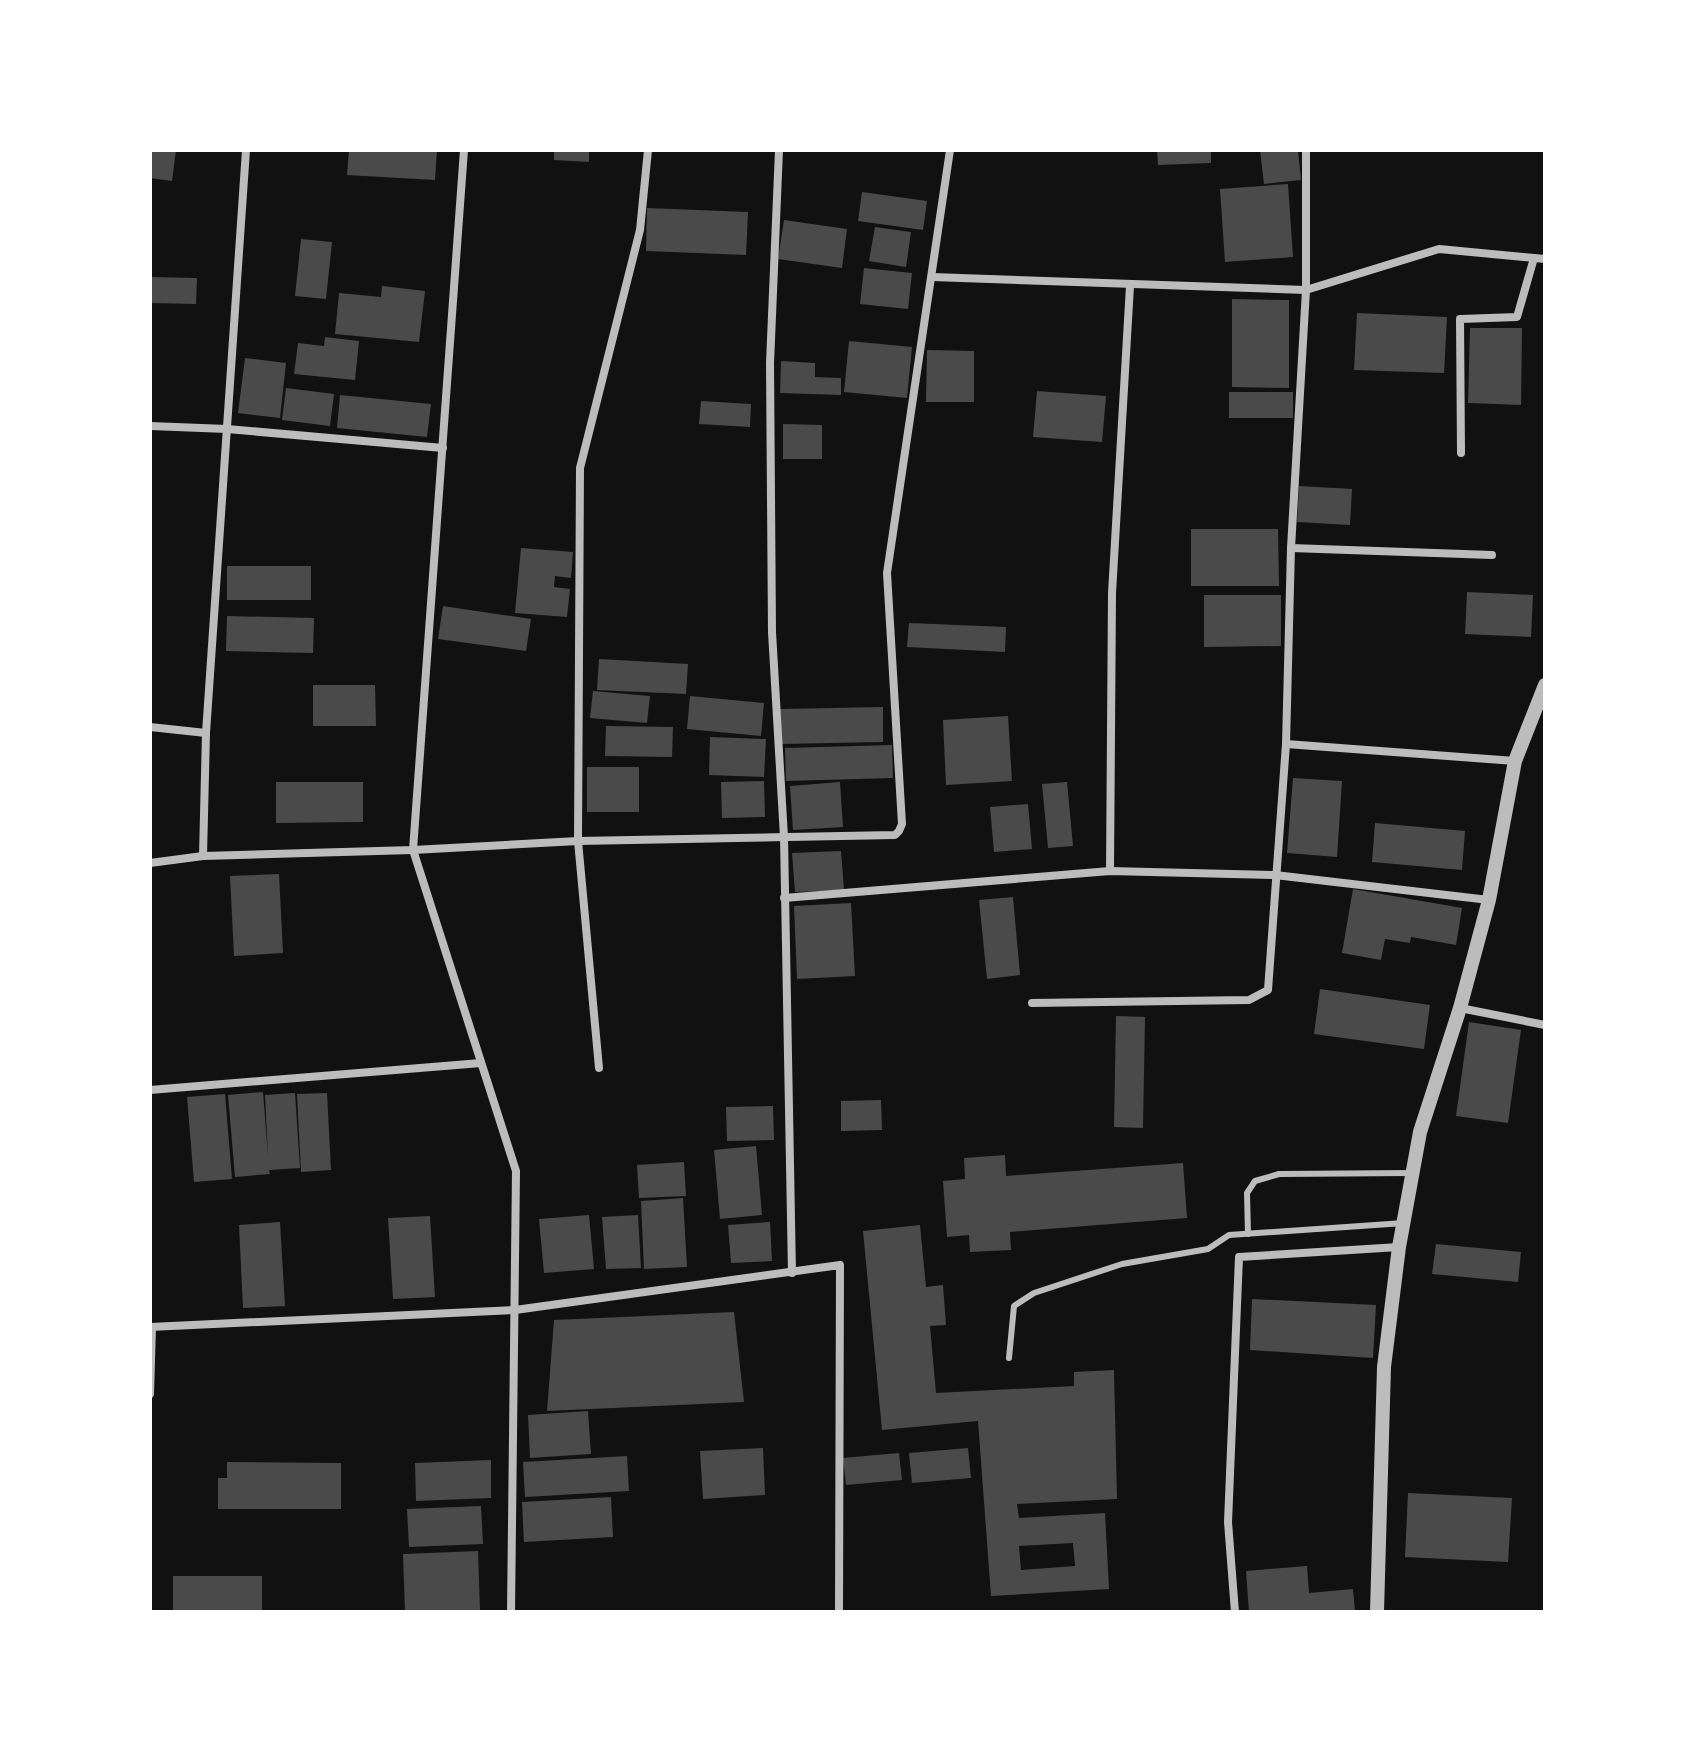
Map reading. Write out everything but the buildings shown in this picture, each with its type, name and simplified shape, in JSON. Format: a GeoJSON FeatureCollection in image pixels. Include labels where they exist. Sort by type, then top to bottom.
{"type":"FeatureCollection","features":[{"type":"Feature","properties":{"kind":"street"},"geometry":{"type":"LineString","coordinates":[[203,856],[206,733],[246,150]]}},
{"type":"Feature","properties":{"kind":"street"},"geometry":{"type":"LineString","coordinates":[[464,150],[413,850],[516,1171],[511,1612]]}},
{"type":"Feature","properties":{"kind":"street"},"geometry":{"type":"LineString","coordinates":[[599,1068],[578,841],[580,468],[640,230],[648,150]]}},
{"type":"Feature","properties":{"kind":"street"},"geometry":{"type":"LineString","coordinates":[[779,150],[770,363],[772,632],[784,837],[792,1273]]}},
{"type":"Feature","properties":{"kind":"street"},"geometry":{"type":"LineString","coordinates":[[150,863],[203,856],[578,841],[895,835],[902,824],[887,573],[950,150]]}},
{"type":"Feature","properties":{"kind":"street"},"geometry":{"type":"LineString","coordinates":[[1032,1003],[1249,1000],[1268,990],[1286,744],[1291,548],[1306,290],[1306,150]]}},
{"type":"Feature","properties":{"kind":"street"},"geometry":{"type":"LineString","coordinates":[[932,277],[1306,290],[1439,249],[1545,259]]}},
{"type":"Feature","properties":{"kind":"street"},"geometry":{"type":"LineString","coordinates":[[1461,453],[1460,319],[1517,317],[1534,258]]}},
{"type":"Feature","properties":{"kind":"street"},"geometry":{"type":"LineString","coordinates":[[1110,871],[1112,593],[1130,286]]}},
{"type":"Feature","properties":{"kind":"street"},"geometry":{"type":"LineString","coordinates":[[150,426],[227,429],[443,448]]}},
{"type":"Feature","properties":{"kind":"street"},"geometry":{"type":"LineString","coordinates":[[1291,548],[1492,555]]}},
{"type":"Feature","properties":{"kind":"street"},"geometry":{"type":"LineString","coordinates":[[1377,1612],[1384,1367],[1412,1173],[1420,1132],[1460,1008],[1489,900],[1515,761],[1545,685]]}},
{"type":"Feature","properties":{"kind":"street"},"geometry":{"type":"LineString","coordinates":[[150,727],[206,733]]}},
{"type":"Feature","properties":{"kind":"street"},"geometry":{"type":"LineString","coordinates":[[1286,744],[1515,761]]}},
{"type":"Feature","properties":{"kind":"street"},"geometry":{"type":"LineString","coordinates":[[784,898],[1110,871],[1275,875],[1489,900]]}},
{"type":"Feature","properties":{"kind":"street"},"geometry":{"type":"LineString","coordinates":[[1460,1008],[1545,1025]]}},
{"type":"Feature","properties":{"kind":"street"},"geometry":{"type":"LineString","coordinates":[[150,1090],[481,1063]]}},
{"type":"Feature","properties":{"kind":"street"},"geometry":{"type":"LineString","coordinates":[[1235,1612],[1228,1522],[1239,1257],[1399,1247]]}},
{"type":"Feature","properties":{"kind":"street"},"geometry":{"type":"LineString","coordinates":[[150,1394],[151,1327],[515,1310],[840,1265],[839,1612]]}},
{"type":"Feature","properties":{"kind":"lane"},"geometry":{"type":"LineString","coordinates":[[1248,1234],[1247,1193],[1255,1181],[1279,1174],[1412,1173]]}},
{"type":"Feature","properties":{"kind":"lane"},"geometry":{"type":"LineString","coordinates":[[1009,1358],[1014,1306],[1034,1293],[1122,1264],[1208,1249],[1229,1235],[1404,1223]]}}]}
